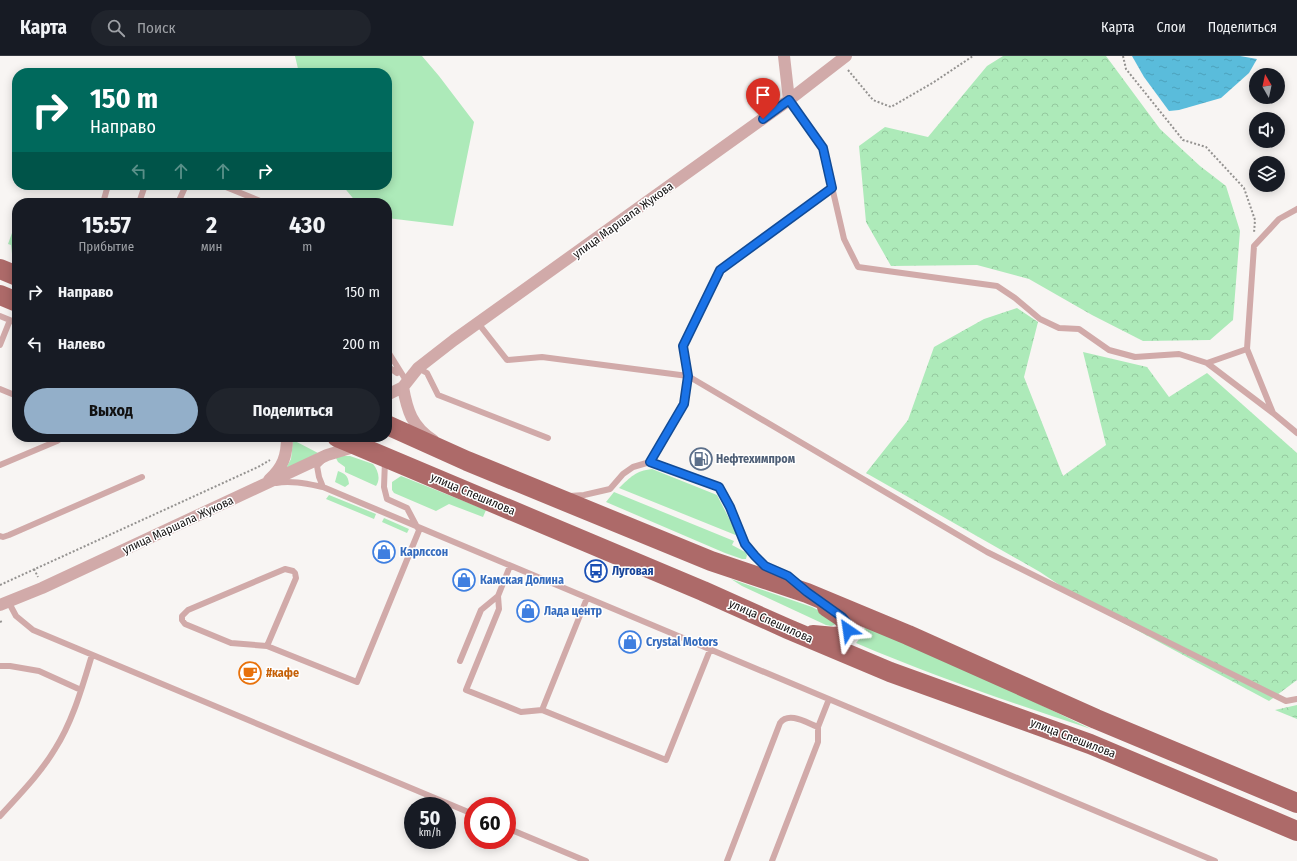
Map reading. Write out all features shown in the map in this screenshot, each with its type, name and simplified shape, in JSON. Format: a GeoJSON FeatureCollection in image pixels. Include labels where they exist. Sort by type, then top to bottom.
{"type":"FeatureCollection","features":[{"type":"Feature","properties":{"kind":"main road"},"geometry":{"type":"LineString","coordinates":[[0,269],[12,274]]}},
{"type":"Feature","properties":{"kind":"main road"},"geometry":{"type":"LineString","coordinates":[[0,295],[12,309]]}},
{"type":"Feature","properties":{"kind":"main road","name":"улица Спешилова"},"geometry":{"type":"LineString","coordinates":[[392,427],[467,461],[711,560],[807,592],[908,635],[1096,719],[1297,803]]}},
{"type":"Feature","properties":{"kind":"main road","name":"улица Спешилова"},"geometry":{"type":"LineString","coordinates":[[349,442],[703,591],[890,672],[1090,744],[1297,831]]}},
{"type":"Feature","properties":{"kind":"main road"},"geometry":{"type":"LineString","coordinates":[[788,629],[820,636],[835,637],[844,635],[848,630],[847,623],[842,617],[807,592]]}},
{"type":"Feature","properties":{"kind":"street"},"geometry":{"type":"LineString","coordinates":[[784,56],[789,100]]}},
{"type":"Feature","properties":{"kind":"street","name":"улица Маршала Жукова"},"geometry":{"type":"LineString","coordinates":[[405,385],[418,368],[478,323],[789,100],[843,58]]}},
{"type":"Feature","properties":{"kind":"street"},"geometry":{"type":"LineString","coordinates":[[392,392],[405,385],[406,406],[414,422],[429,437],[467,461]]}},
{"type":"Feature","properties":{"kind":"street"},"geometry":{"type":"LineString","coordinates":[[260,487],[278,471],[287,449],[287,442]]}},
{"type":"Feature","properties":{"kind":"street","name":"улица Маршала Жукова"},"geometry":{"type":"LineString","coordinates":[[4,603],[42,588],[327,455],[358,446]]}},
{"type":"Feature","properties":{"kind":"lane"},"geometry":{"type":"LineString","coordinates":[[789,100],[823,148],[844,239],[858,267],[998,286],[1040,319],[1059,328],[1079,329],[1109,350],[1135,357],[1179,354],[1207,363],[1273,413],[1297,434]]}},
{"type":"Feature","properties":{"kind":"lane"},"geometry":{"type":"LineString","coordinates":[[650,462],[684,404],[688,376],[683,346],[720,270],[832,188]]}},
{"type":"Feature","properties":{"kind":"lane"},"geometry":{"type":"LineString","coordinates":[[233,190],[253,198]]}},
{"type":"Feature","properties":{"kind":"lane"},"geometry":{"type":"LineString","coordinates":[[1273,413],[1247,349],[1254,246],[1279,219],[1297,209]]}},
{"type":"Feature","properties":{"kind":"lane"},"geometry":{"type":"LineString","coordinates":[[0,316],[12,312]]}},
{"type":"Feature","properties":{"kind":"lane"},"geometry":{"type":"LineString","coordinates":[[0,345],[3,331],[12,315]]}},
{"type":"Feature","properties":{"kind":"lane"},"geometry":{"type":"LineString","coordinates":[[478,323],[507,360],[542,357],[688,376],[987,552],[1286,701],[1297,699]]}},
{"type":"Feature","properties":{"kind":"lane"},"geometry":{"type":"LineString","coordinates":[[1207,363],[1247,349]]}},
{"type":"Feature","properties":{"kind":"lane"},"geometry":{"type":"LineString","coordinates":[[392,360],[405,385]]}},
{"type":"Feature","properties":{"kind":"lane"},"geometry":{"type":"LineString","coordinates":[[418,368],[428,373],[438,395],[548,438]]}},
{"type":"Feature","properties":{"kind":"lane"},"geometry":{"type":"LineString","coordinates":[[392,370],[397,373]]}},
{"type":"Feature","properties":{"kind":"lane"},"geometry":{"type":"LineString","coordinates":[[0,389],[12,394]]}},
{"type":"Feature","properties":{"kind":"lane"},"geometry":{"type":"LineString","coordinates":[[0,465],[52,442]]}},
{"type":"Feature","properties":{"kind":"lane"},"geometry":{"type":"LineString","coordinates":[[323,487],[317,466],[327,455]]}},
{"type":"Feature","properties":{"kind":"lane"},"geometry":{"type":"LineString","coordinates":[[385,458],[384,487],[387,499],[407,508],[418,527]]}},
{"type":"Feature","properties":{"kind":"lane"},"geometry":{"type":"LineString","coordinates":[[543,492],[569,496],[584,495],[610,489],[628,470],[650,462],[719,487],[730,507],[745,544],[755,556],[765,566],[788,576],[807,592]]}},
{"type":"Feature","properties":{"kind":"lane"},"geometry":{"type":"LineString","coordinates":[[0,536],[3,537],[9,535],[142,477]]}},
{"type":"Feature","properties":{"kind":"lane"},"geometry":{"type":"LineString","coordinates":[[260,487],[283,482],[305,483],[323,487],[1215,861]]}},
{"type":"Feature","properties":{"kind":"lane"},"geometry":{"type":"LineString","coordinates":[[267,646],[296,578],[295,573],[290,570],[280,570],[188,610],[182,616],[184,624],[231,643],[267,646],[357,682],[418,527]]}},
{"type":"Feature","properties":{"kind":"lane"},"geometry":{"type":"LineString","coordinates":[[510,566],[498,596],[499,609],[466,690],[521,712],[542,710],[666,760],[710,650]]}},
{"type":"Feature","properties":{"kind":"lane"},"geometry":{"type":"LineString","coordinates":[[460,661],[481,610],[498,596]]}},
{"type":"Feature","properties":{"kind":"lane"},"geometry":{"type":"LineString","coordinates":[[542,710],[587,598]]}},
{"type":"Feature","properties":{"kind":"lane"},"geometry":{"type":"LineString","coordinates":[[4,603],[16,616],[33,630],[464,810]]}},
{"type":"Feature","properties":{"kind":"lane"},"geometry":{"type":"LineString","coordinates":[[0,816],[30,783],[55,749],[72,718],[92,655]]}},
{"type":"Feature","properties":{"kind":"lane"},"geometry":{"type":"LineString","coordinates":[[0,666],[10,666],[39,671],[81,690]]}},
{"type":"Feature","properties":{"kind":"lane"},"geometry":{"type":"LineString","coordinates":[[772,861],[818,742],[818,728],[829,699]]}},
{"type":"Feature","properties":{"kind":"lane"},"geometry":{"type":"LineString","coordinates":[[727,861],[780,723],[786,717],[818,728]]}},
{"type":"Feature","properties":{"kind":"lane"},"geometry":{"type":"LineString","coordinates":[[516,832],[586,861]]}},
{"type":"Feature","properties":{"kind":"path"},"geometry":{"type":"LineString","coordinates":[[843,58],[873,100],[891,107],[934,82],[973,56]]}},
{"type":"Feature","properties":{"kind":"path"},"geometry":{"type":"LineString","coordinates":[[1122,56],[1126,69],[1183,140],[1206,147],[1244,188],[1255,220],[1254,246]]}},
{"type":"Feature","properties":{"kind":"path"},"geometry":{"type":"LineString","coordinates":[[0,585],[258,467],[275,457]]}},
{"type":"Feature","properties":{"kind":"path"},"geometry":{"type":"LineString","coordinates":[[34,569],[39,580]]}},
{"type":"Feature","properties":{"kind":"green space"},"geometry":{"type":"Polygon","coordinates":[[[295,56],[422,56],[474,122],[453,226],[392,219],[392,198],[353,198],[346,190],[392,190],[392,68],[298,68],[295,56]]]}},
{"type":"Feature","properties":{"kind":"green space"},"geometry":{"type":"Polygon","coordinates":[[[1003,56],[1106,56],[1160,129],[1200,166],[1226,186],[1240,231],[1233,320],[1210,340],[1143,341],[1092,315],[1029,279],[977,265],[891,266],[866,222],[859,146],[885,127],[928,137],[987,66],[1003,56]]]}},
{"type":"Feature","properties":{"kind":"green space"},"geometry":{"type":"Polygon","coordinates":[[[12,233],[12,254],[11,245],[8,244],[12,233]]]}},
{"type":"Feature","properties":{"kind":"green space"},"geometry":{"type":"Polygon","coordinates":[[[1017,308],[1038,322],[1024,377],[1063,476],[1106,445],[1083,352],[1147,367],[1169,397],[1207,373],[1297,453],[1297,680],[1269,701],[1088,604],[1040,572],[866,473],[908,420],[934,347],[984,319],[1017,308]]]}},
{"type":"Feature","properties":{"kind":"green space"},"geometry":{"type":"Polygon","coordinates":[[[293,442],[297,442],[318,453],[285,470],[291,459],[293,442]]]}},
{"type":"Feature","properties":{"kind":"green space"},"geometry":{"type":"Polygon","coordinates":[[[350,456],[373,464],[378,475],[378,483],[376,486],[345,472],[345,467],[338,462],[336,458],[350,456]]]}},
{"type":"Feature","properties":{"kind":"green space"},"geometry":{"type":"Polygon","coordinates":[[[652,469],[717,495],[738,536],[619,488],[637,473],[652,469]]]}},
{"type":"Feature","properties":{"kind":"green space"},"geometry":{"type":"Polygon","coordinates":[[[338,471],[344,474],[348,479],[349,484],[345,487],[335,482],[338,471]]]}},
{"type":"Feature","properties":{"kind":"green space"},"geometry":{"type":"Polygon","coordinates":[[[401,476],[486,510],[483,517],[449,504],[436,511],[394,493],[392,490],[392,482],[401,476]]]}},
{"type":"Feature","properties":{"kind":"green space"},"geometry":{"type":"Polygon","coordinates":[[[614,492],[734,541],[732,545],[745,552],[747,555],[746,559],[725,553],[606,502],[614,492]]]}},
{"type":"Feature","properties":{"kind":"green space"},"geometry":{"type":"Polygon","coordinates":[[[329,495],[376,514],[374,519],[326,499],[329,495]]]}},
{"type":"Feature","properties":{"kind":"green space"},"geometry":{"type":"Polygon","coordinates":[[[384,518],[409,529],[407,533],[382,522],[384,518]]]}},
{"type":"Feature","properties":{"kind":"green space"},"geometry":{"type":"Polygon","coordinates":[[[731,579],[812,607],[835,619],[836,623],[833,626],[826,625],[742,586],[731,579]]]}},
{"type":"Feature","properties":{"kind":"green space"},"geometry":{"type":"Polygon","coordinates":[[[866,624],[912,643],[1091,729],[973,689],[856,643],[863,635],[866,624]]]}},
{"type":"Feature","properties":{"kind":"green space"},"geometry":{"type":"Polygon","coordinates":[[[1297,705],[1297,719],[1275,710],[1297,705]]]}},
{"type":"Feature","properties":{"kind":"water"},"geometry":{"type":"Polygon","coordinates":[[[1132,56],[1240,56],[1257,59],[1252,68],[1249,68],[1249,73],[1221,98],[1179,110],[1169,111],[1144,77],[1132,56]]]}},
{"type":"Feature","properties":{"kind":"place","name":"Нефтехимпром"},"geometry":{"type":"Point","coordinates":[701,459]}},
{"type":"Feature","properties":{"kind":"place","name":"Карлссон"},"geometry":{"type":"Point","coordinates":[384,552]}},
{"type":"Feature","properties":{"kind":"place","name":"Луговая"},"geometry":{"type":"Point","coordinates":[596,571]}},
{"type":"Feature","properties":{"kind":"place","name":"Камская Долина"},"geometry":{"type":"Point","coordinates":[464,580]}},
{"type":"Feature","properties":{"kind":"place","name":"Лада центр"},"geometry":{"type":"Point","coordinates":[528,611]}},
{"type":"Feature","properties":{"kind":"place","name":"Crystal Motors"},"geometry":{"type":"Point","coordinates":[630,642]}},
{"type":"Feature","properties":{"kind":"place","name":"#кафе"},"geometry":{"type":"Point","coordinates":[250,673]}},
{"type":"Feature","properties":{"kind":"route"},"geometry":{"type":"LineString","coordinates":[[763,119],[789,100],[823,148],[832,188],[720,270],[683,346],[688,376],[684,404],[650,462],[719,487],[730,507],[745,544],[755,556],[765,566],[788,576],[807,592],[842,617],[847,623],[848,630]]}}]}
